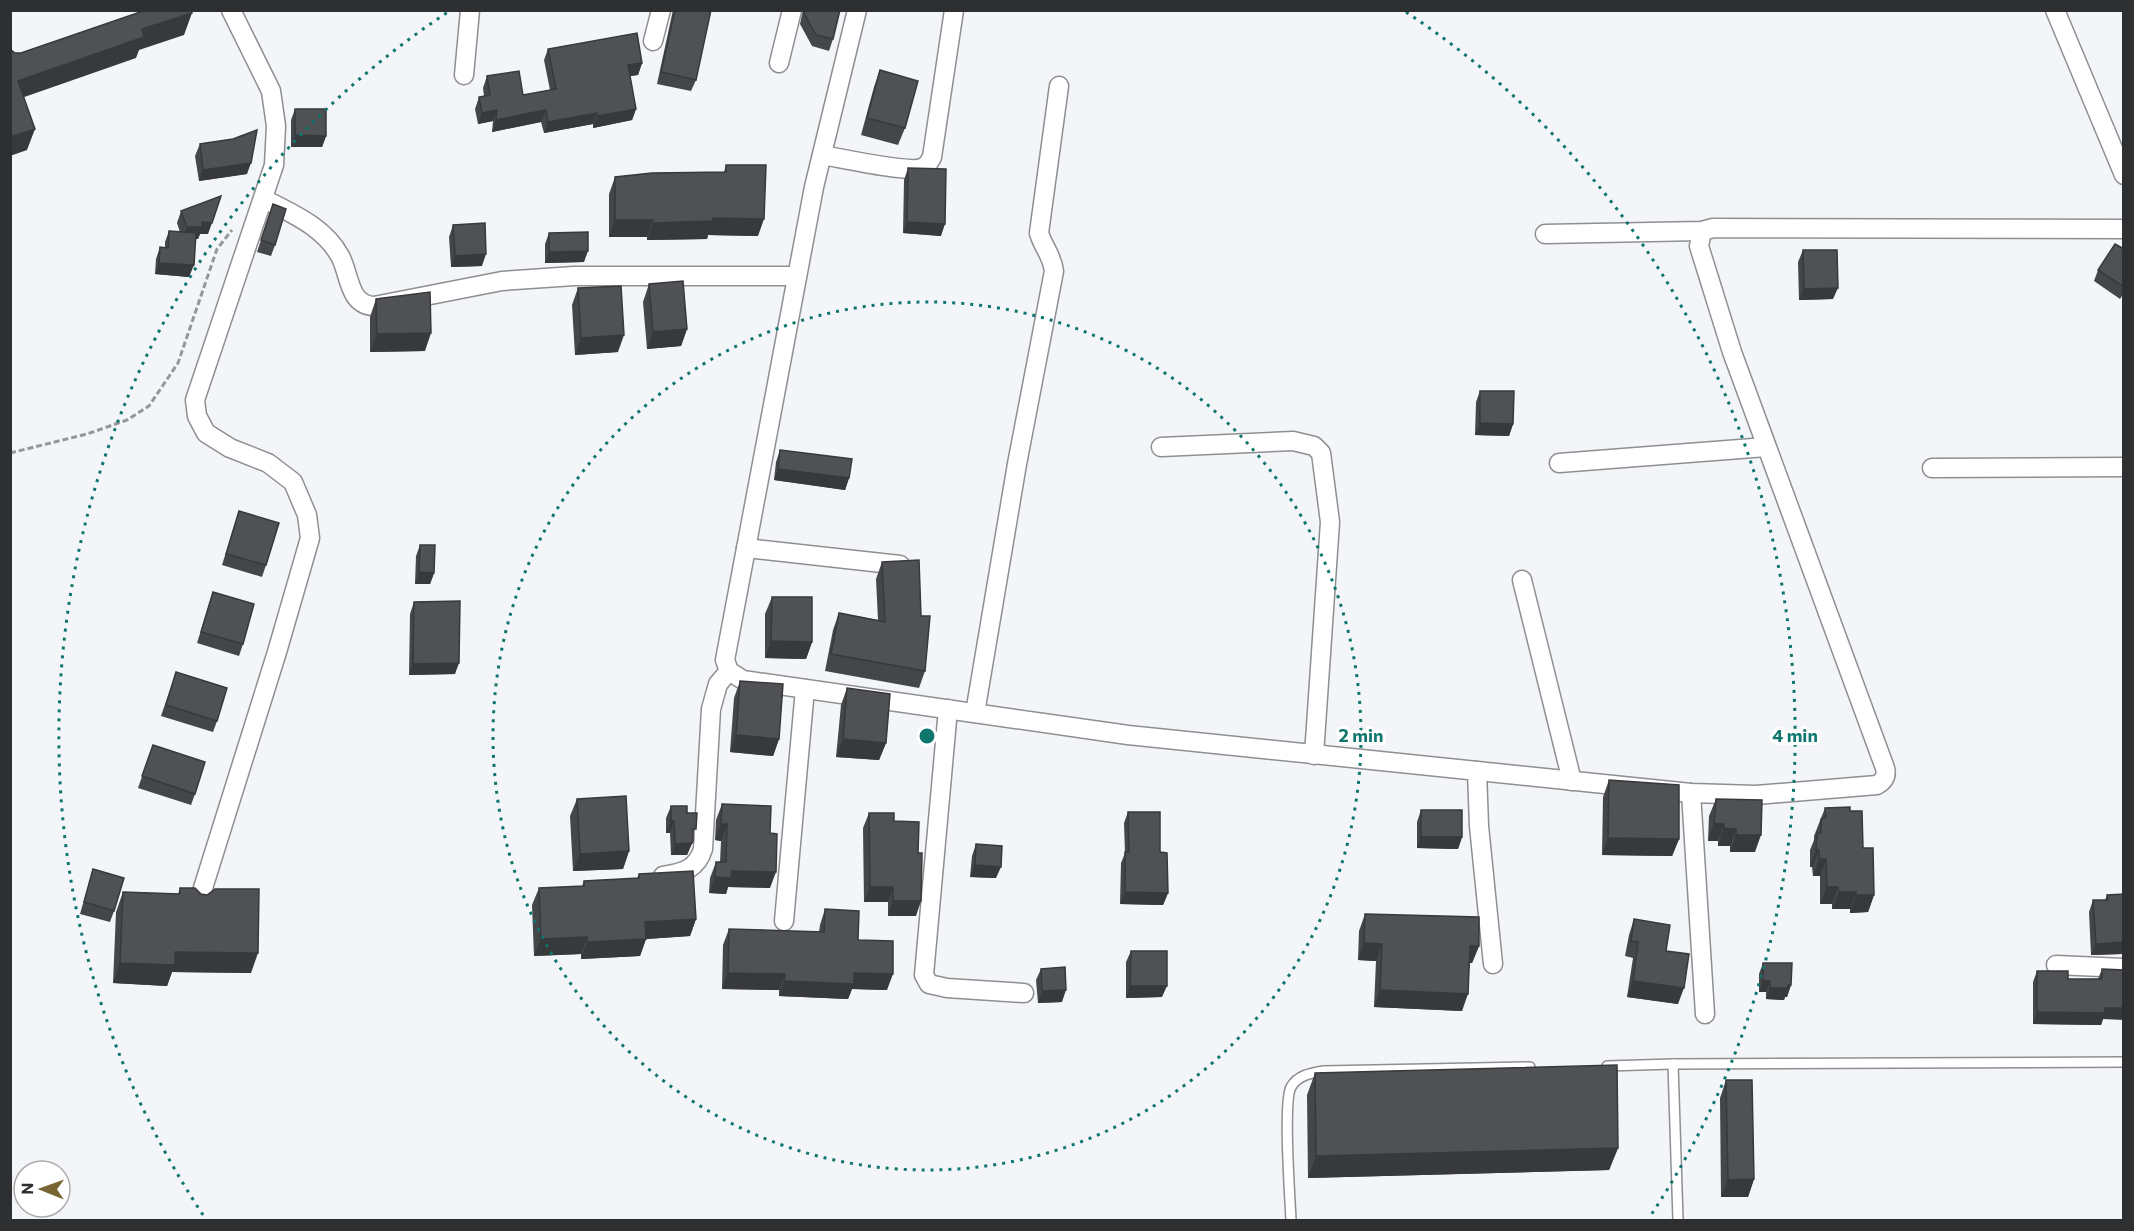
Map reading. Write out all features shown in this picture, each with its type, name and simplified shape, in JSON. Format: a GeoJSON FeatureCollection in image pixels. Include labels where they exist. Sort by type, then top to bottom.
{"type":"FeatureCollection","features":[{"type":"Feature","properties":{"kind":"street"},"geometry":{"type":"LineString","coordinates":[[198,904],[277,652],[310,538],[307,515],[292,482],[268,463],[230,448],[206,433],[196,416],[195,400],[274,165],[276,126],[271,91],[231,10]]}},
{"type":"Feature","properties":{"kind":"street"},"geometry":{"type":"LineString","coordinates":[[464,75],[470,10]]}},
{"type":"Feature","properties":{"kind":"street"},"geometry":{"type":"LineString","coordinates":[[653,41],[661,10]]}},
{"type":"Feature","properties":{"kind":"street"},"geometry":{"type":"LineString","coordinates":[[779,63],[792,10]]}},
{"type":"Feature","properties":{"kind":"street"},"geometry":{"type":"LineString","coordinates":[[857,10],[822,155],[797,276],[725,660],[729,671],[742,680],[1128,735],[1690,793],[1756,795],[1877,785],[1883,781],[1886,774],[1732,351],[1699,246],[1702,231]]}},
{"type":"Feature","properties":{"kind":"street"},"geometry":{"type":"LineString","coordinates":[[822,155],[905,169],[921,169],[928,165],[932,158],[954,10]]}},
{"type":"Feature","properties":{"kind":"street"},"geometry":{"type":"LineString","coordinates":[[2055,10],[2124,175]]}},
{"type":"Feature","properties":{"kind":"street"},"geometry":{"type":"LineString","coordinates":[[975,713],[1017,464],[1054,271],[1053,259],[1043,245],[1039,233],[1059,86]]}},
{"type":"Feature","properties":{"kind":"street"},"geometry":{"type":"LineString","coordinates":[[263,199],[310,223],[334,246],[341,258],[354,295],[366,306],[512,280],[574,276],[797,276]]}},
{"type":"Feature","properties":{"kind":"street"},"geometry":{"type":"LineString","coordinates":[[1545,234],[1702,231],[1713,228],[2124,229]]}},
{"type":"Feature","properties":{"kind":"street"},"geometry":{"type":"LineString","coordinates":[[1161,447],[1293,441],[1314,446],[1321,453],[1330,522],[1314,755]]}},
{"type":"Feature","properties":{"kind":"street"},"geometry":{"type":"LineString","coordinates":[[1559,463],[1766,447]]}},
{"type":"Feature","properties":{"kind":"street"},"geometry":{"type":"LineString","coordinates":[[1932,468],[2124,467]]}},
{"type":"Feature","properties":{"kind":"street"},"geometry":{"type":"LineString","coordinates":[[746,548],[900,565]]}},
{"type":"Feature","properties":{"kind":"street"},"geometry":{"type":"LineString","coordinates":[[1521,580],[1572,781]]}},
{"type":"Feature","properties":{"kind":"street"},"geometry":{"type":"LineString","coordinates":[[647,878],[681,874],[690,869],[700,857],[703,849],[711,709],[717,684],[729,671]]}},
{"type":"Feature","properties":{"kind":"street"},"geometry":{"type":"LineString","coordinates":[[784,921],[805,689]]}},
{"type":"Feature","properties":{"kind":"street"},"geometry":{"type":"LineString","coordinates":[[948,709],[924,975],[929,984],[948,988],[1024,993]]}},
{"type":"Feature","properties":{"kind":"street"},"geometry":{"type":"LineString","coordinates":[[1477,771],[1479,826],[1492,964]]}},
{"type":"Feature","properties":{"kind":"street"},"geometry":{"type":"LineString","coordinates":[[1690,793],[1705,1014]]}},
{"type":"Feature","properties":{"kind":"street"},"geometry":{"type":"LineString","coordinates":[[2055,966],[2124,968]]}},
{"type":"Feature","properties":{"kind":"lane"},"geometry":{"type":"LineString","coordinates":[[1598,1066],[2124,1062]]}},
{"type":"Feature","properties":{"kind":"lane"},"geometry":{"type":"LineString","coordinates":[[1673,1064],[1678,1221]]}},
{"type":"Feature","properties":{"kind":"lane"},"geometry":{"type":"LineString","coordinates":[[1291,1221],[1288,1110],[1291,1087],[1305,1074],[1323,1071],[1539,1067]]}},
{"type":"Feature","properties":{"kind":"path"},"geometry":{"type":"LineString","coordinates":[[10,453],[87,434],[127,420],[149,406],[178,363],[218,249],[234,228]]}},
{"type":"Feature","properties":{"kind":"building"},"geometry":{"type":"Polygon","coordinates":[[[146,10],[191,10],[192,13],[142,29],[144,37],[18,81],[35,129],[10,137],[10,49],[15,53],[21,53],[146,10]]]}},
{"type":"Feature","properties":{"kind":"building"},"geometry":{"type":"Polygon","coordinates":[[[675,10],[711,10],[696,80],[661,72],[675,10]]]}},
{"type":"Feature","properties":{"kind":"building"},"geometry":{"type":"Polygon","coordinates":[[[805,10],[840,10],[833,39],[816,35],[804,13],[805,10]]]}},
{"type":"Feature","properties":{"kind":"building"},"geometry":{"type":"Polygon","coordinates":[[[637,33],[642,63],[628,65],[636,109],[548,122],[546,110],[496,120],[497,110],[482,113],[479,97],[490,95],[487,76],[519,71],[523,95],[556,89],[548,49],[637,33]]]}},
{"type":"Feature","properties":{"kind":"building"},"geometry":{"type":"Polygon","coordinates":[[[880,70],[918,81],[905,128],[867,118],[880,70]]]}},
{"type":"Feature","properties":{"kind":"building"},"geometry":{"type":"Polygon","coordinates":[[[295,109],[326,109],[326,136],[295,135],[295,109]]]}},
{"type":"Feature","properties":{"kind":"building"},"geometry":{"type":"Polygon","coordinates":[[[257,130],[251,163],[203,170],[200,144],[233,139],[257,130]]]}},
{"type":"Feature","properties":{"kind":"building"},"geometry":{"type":"Polygon","coordinates":[[[726,165],[766,165],[764,219],[713,218],[713,221],[653,223],[653,220],[615,220],[615,177],[652,173],[726,172],[726,165]]]}},
{"type":"Feature","properties":{"kind":"building"},"geometry":{"type":"Polygon","coordinates":[[[908,168],[946,169],[945,224],[907,222],[908,168]]]}},
{"type":"Feature","properties":{"kind":"building"},"geometry":{"type":"Polygon","coordinates":[[[221,196],[212,223],[202,222],[202,227],[187,227],[181,211],[221,196]]]}},
{"type":"Feature","properties":{"kind":"building"},"geometry":{"type":"Polygon","coordinates":[[[273,204],[286,209],[275,245],[261,240],[273,204]]]}},
{"type":"Feature","properties":{"kind":"building"},"geometry":{"type":"Polygon","coordinates":[[[485,223],[486,254],[455,256],[453,225],[485,223]]]}},
{"type":"Feature","properties":{"kind":"building"},"geometry":{"type":"Polygon","coordinates":[[[169,231],[196,233],[194,265],[159,263],[160,247],[168,248],[169,231]]]}},
{"type":"Feature","properties":{"kind":"building"},"geometry":{"type":"Polygon","coordinates":[[[588,232],[588,251],[549,252],[549,233],[588,232]]]}},
{"type":"Feature","properties":{"kind":"building"},"geometry":{"type":"Polygon","coordinates":[[[2115,244],[2124,249],[2124,287],[2098,270],[2115,244]]]}},
{"type":"Feature","properties":{"kind":"building"},"geometry":{"type":"Polygon","coordinates":[[[1803,250],[1837,250],[1838,288],[1804,289],[1803,250]]]}},
{"type":"Feature","properties":{"kind":"building"},"geometry":{"type":"Polygon","coordinates":[[[683,281],[687,329],[653,332],[649,284],[683,281]]]}},
{"type":"Feature","properties":{"kind":"building"},"geometry":{"type":"Polygon","coordinates":[[[621,286],[624,335],[581,338],[578,288],[621,286]]]}},
{"type":"Feature","properties":{"kind":"building"},"geometry":{"type":"Polygon","coordinates":[[[430,292],[431,333],[377,334],[376,299],[430,292]]]}},
{"type":"Feature","properties":{"kind":"building"},"geometry":{"type":"Polygon","coordinates":[[[1480,391],[1514,391],[1513,424],[1480,423],[1480,391]]]}},
{"type":"Feature","properties":{"kind":"building"},"geometry":{"type":"Polygon","coordinates":[[[780,450],[852,459],[849,478],[778,469],[780,450]]]}},
{"type":"Feature","properties":{"kind":"building"},"geometry":{"type":"Polygon","coordinates":[[[239,511],[279,523],[266,565],[226,554],[239,511]]]}},
{"type":"Feature","properties":{"kind":"building"},"geometry":{"type":"Polygon","coordinates":[[[420,545],[435,545],[434,573],[419,572],[420,545]]]}},
{"type":"Feature","properties":{"kind":"building"},"geometry":{"type":"Polygon","coordinates":[[[919,560],[921,616],[930,616],[925,671],[831,654],[839,613],[885,622],[882,562],[919,560]]]}},
{"type":"Feature","properties":{"kind":"building"},"geometry":{"type":"Polygon","coordinates":[[[213,592],[254,604],[243,644],[201,632],[213,592]]]}},
{"type":"Feature","properties":{"kind":"building"},"geometry":{"type":"Polygon","coordinates":[[[772,597],[812,597],[812,642],[771,641],[772,597]]]}},
{"type":"Feature","properties":{"kind":"building"},"geometry":{"type":"Polygon","coordinates":[[[460,601],[459,663],[413,664],[414,602],[460,601]]]}},
{"type":"Feature","properties":{"kind":"building"},"geometry":{"type":"Polygon","coordinates":[[[176,672],[227,688],[217,721],[166,705],[176,672]]]}},
{"type":"Feature","properties":{"kind":"building"},"geometry":{"type":"Polygon","coordinates":[[[740,681],[783,684],[779,739],[736,735],[740,681]]]}},
{"type":"Feature","properties":{"kind":"building"},"geometry":{"type":"Polygon","coordinates":[[[847,688],[890,694],[886,743],[843,739],[847,688]]]}},
{"type":"Feature","properties":{"kind":"building"},"geometry":{"type":"Polygon","coordinates":[[[153,745],[205,762],[195,794],[142,776],[153,745]]]}},
{"type":"Feature","properties":{"kind":"building"},"geometry":{"type":"Polygon","coordinates":[[[1609,780],[1679,785],[1679,839],[1608,838],[1609,780]]]}},
{"type":"Feature","properties":{"kind":"building"},"geometry":{"type":"Polygon","coordinates":[[[626,796],[629,851],[580,854],[577,799],[626,796]]]}},
{"type":"Feature","properties":{"kind":"building"},"geometry":{"type":"Polygon","coordinates":[[[1716,799],[1762,800],[1761,835],[1736,835],[1736,829],[1724,828],[1724,824],[1714,823],[1716,799]]]}},
{"type":"Feature","properties":{"kind":"building"},"geometry":{"type":"Polygon","coordinates":[[[722,804],[771,806],[770,833],[777,834],[776,872],[732,871],[731,878],[715,877],[716,862],[726,862],[727,824],[721,824],[722,804]]]}},
{"type":"Feature","properties":{"kind":"building"},"geometry":{"type":"Polygon","coordinates":[[[671,806],[687,806],[687,813],[697,813],[692,843],[675,844],[671,806]]]}},
{"type":"Feature","properties":{"kind":"building"},"geometry":{"type":"Polygon","coordinates":[[[1850,807],[1850,811],[1862,811],[1863,848],[1873,848],[1874,895],[1856,895],[1856,892],[1839,892],[1838,887],[1827,887],[1826,859],[1819,859],[1819,850],[1816,850],[1817,833],[1821,833],[1821,819],[1826,818],[1825,808],[1850,807]]]}},
{"type":"Feature","properties":{"kind":"building"},"geometry":{"type":"Polygon","coordinates":[[[1421,810],[1462,810],[1462,837],[1421,837],[1421,810]]]}},
{"type":"Feature","properties":{"kind":"building"},"geometry":{"type":"Polygon","coordinates":[[[1128,812],[1160,812],[1160,852],[1167,853],[1168,893],[1125,892],[1125,852],[1129,852],[1128,812]]]}},
{"type":"Feature","properties":{"kind":"building"},"geometry":{"type":"Polygon","coordinates":[[[869,813],[894,813],[894,821],[919,822],[918,853],[922,853],[921,901],[893,901],[893,887],[870,887],[869,813]]]}},
{"type":"Feature","properties":{"kind":"building"},"geometry":{"type":"Polygon","coordinates":[[[976,844],[1002,846],[1001,867],[975,865],[976,844]]]}},
{"type":"Feature","properties":{"kind":"building"},"geometry":{"type":"Polygon","coordinates":[[[93,869],[124,878],[114,911],[84,902],[93,869]]]}},
{"type":"Feature","properties":{"kind":"building"},"geometry":{"type":"Polygon","coordinates":[[[693,871],[696,919],[645,922],[646,939],[587,942],[587,937],[541,939],[539,888],[584,886],[584,881],[639,878],[639,874],[693,871]]]}},
{"type":"Feature","properties":{"kind":"building"},"geometry":{"type":"Polygon","coordinates":[[[180,888],[195,888],[201,894],[207,895],[215,889],[259,889],[258,953],[175,952],[175,965],[120,963],[123,892],[180,894],[180,888]]]}},
{"type":"Feature","properties":{"kind":"building"},"geometry":{"type":"Polygon","coordinates":[[[2124,894],[2124,942],[2096,944],[2093,900],[2108,900],[2107,895],[2124,894]]]}},
{"type":"Feature","properties":{"kind":"building"},"geometry":{"type":"Polygon","coordinates":[[[825,909],[859,911],[858,940],[893,941],[893,974],[854,973],[854,984],[784,981],[785,974],[728,973],[729,929],[824,932],[825,909]]]}},
{"type":"Feature","properties":{"kind":"building"},"geometry":{"type":"Polygon","coordinates":[[[1365,914],[1479,917],[1479,946],[1470,946],[1468,994],[1380,990],[1382,944],[1364,943],[1365,914]]]}},
{"type":"Feature","properties":{"kind":"building"},"geometry":{"type":"Polygon","coordinates":[[[1634,919],[1670,925],[1666,951],[1689,954],[1684,988],[1633,981],[1638,942],[1631,941],[1634,919]]]}},
{"type":"Feature","properties":{"kind":"building"},"geometry":{"type":"Polygon","coordinates":[[[1131,951],[1167,951],[1167,986],[1130,986],[1131,951]]]}},
{"type":"Feature","properties":{"kind":"building"},"geometry":{"type":"Polygon","coordinates":[[[1763,963],[1792,963],[1791,985],[1788,985],[1788,988],[1770,988],[1770,981],[1763,981],[1763,963]]]}},
{"type":"Feature","properties":{"kind":"building"},"geometry":{"type":"Polygon","coordinates":[[[1065,967],[1066,990],[1042,991],[1041,969],[1065,967]]]}},
{"type":"Feature","properties":{"kind":"building"},"geometry":{"type":"Polygon","coordinates":[[[2102,969],[2124,970],[2124,1008],[2105,1008],[2105,1013],[2037,1012],[2037,971],[2068,971],[2068,979],[2102,979],[2102,969]]]}},
{"type":"Feature","properties":{"kind":"building"},"geometry":{"type":"Polygon","coordinates":[[[1617,1065],[1618,1148],[1316,1156],[1315,1073],[1617,1065]]]}},
{"type":"Feature","properties":{"kind":"building"},"geometry":{"type":"Polygon","coordinates":[[[1726,1080],[1752,1080],[1754,1179],[1728,1180],[1726,1080]]]}}]}
